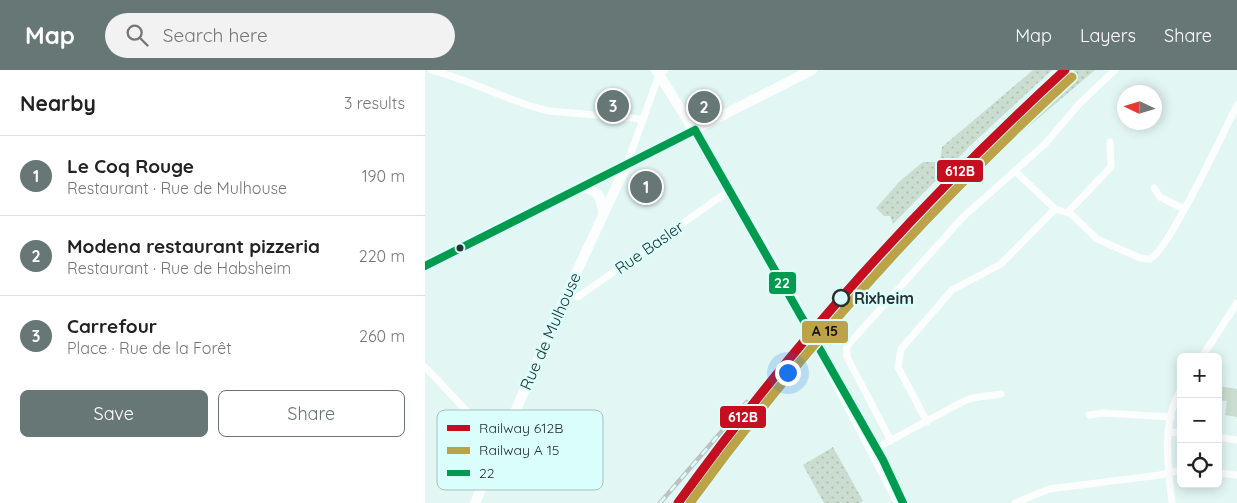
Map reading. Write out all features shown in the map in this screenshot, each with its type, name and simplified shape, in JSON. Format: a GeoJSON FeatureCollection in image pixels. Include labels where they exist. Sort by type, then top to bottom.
{"type":"FeatureCollection","features":[{"type":"Feature","properties":{"kind":"main road"},"geometry":{"type":"LineString","coordinates":[[425,266],[742,107],[761,102],[785,85],[812,70]]}},
{"type":"Feature","properties":{"kind":"main road"},"geometry":{"type":"LineString","coordinates":[[660,72],[786,285],[874,450],[897,486],[901,503]]}},
{"type":"Feature","properties":{"kind":"main road","name":"Rue de Mulhouse"},"geometry":{"type":"LineString","coordinates":[[515,410],[603,214],[627,166]]}},
{"type":"Feature","properties":{"kind":"main road"},"geometry":{"type":"LineString","coordinates":[[581,187],[594,190],[601,196],[603,214]]}},
{"type":"Feature","properties":{"kind":"main road","name":"Rue de Mulhouse"},"geometry":{"type":"LineString","coordinates":[[475,503],[481,490]]}},
{"type":"Feature","properties":{"kind":"street"},"geometry":{"type":"LineString","coordinates":[[431,70],[458,74],[482,89],[549,112],[643,119]]}},
{"type":"Feature","properties":{"kind":"street"},"geometry":{"type":"LineString","coordinates":[[891,441],[847,357],[847,346],[963,217],[1049,141],[1069,114],[1115,70]]}},
{"type":"Feature","properties":{"kind":"street"},"geometry":{"type":"LineString","coordinates":[[627,166],[660,72]]}},
{"type":"Feature","properties":{"kind":"street"},"geometry":{"type":"LineString","coordinates":[[1015,172],[1055,208],[1068,212],[1097,239],[1147,259],[1157,253],[1184,209],[1237,105]]}},
{"type":"Feature","properties":{"kind":"street"},"geometry":{"type":"LineString","coordinates":[[1068,212],[1111,167],[1110,142]]}},
{"type":"Feature","properties":{"kind":"street"},"geometry":{"type":"LineString","coordinates":[[1154,188],[1161,197],[1184,209]]}},
{"type":"Feature","properties":{"kind":"street","name":"Rue Basler"},"geometry":{"type":"LineString","coordinates":[[567,294],[578,297],[730,190]]}},
{"type":"Feature","properties":{"kind":"street"},"geometry":{"type":"LineString","coordinates":[[927,422],[898,367],[901,349],[953,290],[1001,264],[1055,208]]}},
{"type":"Feature","properties":{"kind":"street"},"geometry":{"type":"LineString","coordinates":[[1205,353],[1237,303]]}},
{"type":"Feature","properties":{"kind":"street"},"geometry":{"type":"LineString","coordinates":[[425,367],[466,410]]}},
{"type":"Feature","properties":{"kind":"street"},"geometry":{"type":"LineString","coordinates":[[874,450],[972,398],[1001,394]]}},
{"type":"Feature","properties":{"kind":"street"},"geometry":{"type":"LineString","coordinates":[[1172,503],[1169,472],[1169,432],[1173,405],[1177,398]]}},
{"type":"Feature","properties":{"kind":"street"},"geometry":{"type":"LineString","coordinates":[[1089,416],[1103,413],[1171,417]]}},
{"type":"Feature","properties":{"kind":"street"},"geometry":{"type":"LineString","coordinates":[[1169,432],[1177,433]]}},
{"type":"Feature","properties":{"kind":"street"},"geometry":{"type":"LineString","coordinates":[[1222,438],[1237,440]]}},
{"type":"Feature","properties":{"kind":"street"},"geometry":{"type":"LineString","coordinates":[[1015,503],[1049,489],[1160,475],[1177,471]]}},
{"type":"Feature","properties":{"kind":"street"},"geometry":{"type":"LineString","coordinates":[[1222,473],[1237,475]]}},
{"type":"Feature","properties":{"kind":"green space"},"geometry":{"type":"Polygon","coordinates":[[[1033,70],[1052,70],[970,146],[893,224],[890,216],[884,216],[876,208],[900,181],[923,162],[940,162],[942,147],[1033,70]]]}},
{"type":"Feature","properties":{"kind":"green space"},"geometry":{"type":"Polygon","coordinates":[[[1075,70],[1095,70],[1001,150],[998,146],[991,146],[1075,70]]]}},
{"type":"Feature","properties":{"kind":"green space"},"geometry":{"type":"Polygon","coordinates":[[[1222,387],[1237,389],[1237,417],[1225,415],[1227,401],[1222,400],[1222,387]]]}},
{"type":"Feature","properties":{"kind":"green space"},"geometry":{"type":"Polygon","coordinates":[[[833,447],[863,501],[859,503],[824,503],[803,465],[833,447]]]}},
{"type":"Feature","properties":{"kind":"railway"},"geometry":{"type":"LineString","coordinates":[[660,503],[747,402]]}},
{"type":"Feature","properties":{"kind":"rail line","name":"612B"},"geometry":{"type":"LineString","coordinates":[[678,503],[767,386],[860,276],[959,172],[1065,70]]}},
{"type":"Feature","properties":{"kind":"transit line"},"geometry":{"type":"LineString","coordinates":[[690,503],[778,389],[870,280],[968,177],[1072,77]]}},
{"type":"Feature","properties":{"kind":"transit line","name":"22"},"geometry":{"type":"LineString","coordinates":[[695,130],[883,460],[903,503]]}},
{"type":"Feature","properties":{"kind":"transit line","name":"22"},"geometry":{"type":"LineString","coordinates":[[425,266],[695,130]]}},
{"type":"Feature","properties":{"kind":"place","name":"Carrefour"},"geometry":{"type":"Point","coordinates":[613,106]}},
{"type":"Feature","properties":{"kind":"place","name":"Modena restaurant pizzeria"},"geometry":{"type":"Point","coordinates":[704,107]}},
{"type":"Feature","properties":{"kind":"place","name":"Le Coq Rouge"},"geometry":{"type":"Point","coordinates":[646,187]}},
{"type":"Feature","properties":{"kind":"place","name":"Rixheim"},"geometry":{"type":"Point","coordinates":[841,298]}}]}
